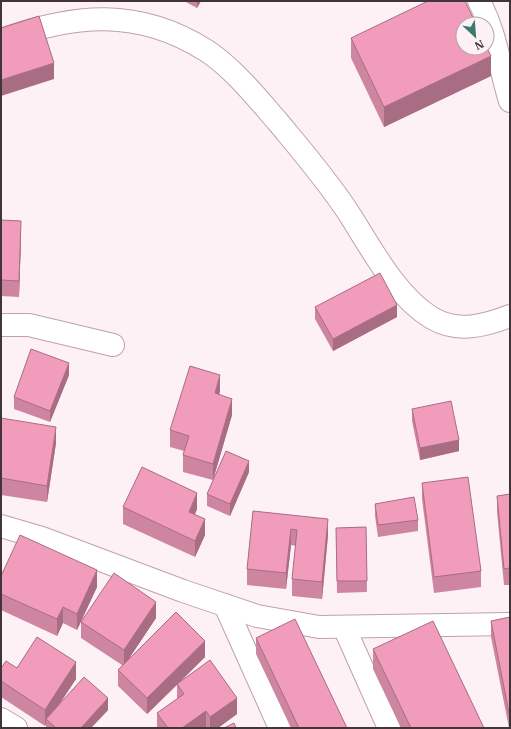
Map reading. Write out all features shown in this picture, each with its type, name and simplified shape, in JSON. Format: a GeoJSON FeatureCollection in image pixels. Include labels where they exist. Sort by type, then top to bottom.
{"type":"FeatureCollection","features":[{"type":"Feature","properties":{"kind":"street"},"geometry":{"type":"LineString","coordinates":[[479,1],[489,20],[496,42],[510,101]]}},
{"type":"Feature","properties":{"kind":"street"},"geometry":{"type":"LineString","coordinates":[[1,40],[66,21],[100,18],[142,24],[177,36],[208,52],[225,66],[262,103],[315,167],[343,205],[396,285],[423,312],[433,319],[464,327],[478,327],[510,316]]}},
{"type":"Feature","properties":{"kind":"street"},"geometry":{"type":"LineString","coordinates":[[1,325],[29,325],[113,345]]}},
{"type":"Feature","properties":{"kind":"street"},"geometry":{"type":"LineString","coordinates":[[1,526],[42,538],[225,605],[265,618],[319,627],[510,624]]}},
{"type":"Feature","properties":{"kind":"street"},"geometry":{"type":"LineString","coordinates":[[225,605],[280,728]]}},
{"type":"Feature","properties":{"kind":"street"},"geometry":{"type":"LineString","coordinates":[[344,627],[389,728]]}},
{"type":"Feature","properties":{"kind":"building"},"geometry":{"type":"Polygon","coordinates":[[[428,1],[465,1],[472,16],[455,16],[455,56],[491,56],[384,107],[351,38],[428,1]]]}},
{"type":"Feature","properties":{"kind":"building"},"geometry":{"type":"Polygon","coordinates":[[[39,16],[54,63],[1,80],[1,28],[39,16]]]}},
{"type":"Feature","properties":{"kind":"building"},"geometry":{"type":"Polygon","coordinates":[[[1,220],[21,221],[19,281],[1,280],[1,220]]]}},
{"type":"Feature","properties":{"kind":"building"},"geometry":{"type":"Polygon","coordinates":[[[380,273],[397,305],[333,339],[315,307],[380,273]]]}},
{"type":"Feature","properties":{"kind":"building"},"geometry":{"type":"Polygon","coordinates":[[[31,349],[69,363],[50,411],[14,397],[31,349]]]}},
{"type":"Feature","properties":{"kind":"building"},"geometry":{"type":"Polygon","coordinates":[[[190,366],[220,375],[215,393],[232,399],[213,464],[183,455],[189,436],[170,430],[190,366]]]}},
{"type":"Feature","properties":{"kind":"building"},"geometry":{"type":"Polygon","coordinates":[[[451,401],[459,440],[420,448],[412,409],[451,401]]]}},
{"type":"Feature","properties":{"kind":"building"},"geometry":{"type":"Polygon","coordinates":[[[1,418],[56,427],[47,486],[1,478],[1,418]]]}},
{"type":"Feature","properties":{"kind":"building"},"geometry":{"type":"Polygon","coordinates":[[[226,451],[249,461],[230,504],[207,494],[226,451]]]}},
{"type":"Feature","properties":{"kind":"building"},"geometry":{"type":"Polygon","coordinates":[[[142,467],[197,493],[189,512],[205,519],[195,541],[123,507],[142,467]]]}},
{"type":"Feature","properties":{"kind":"building"},"geometry":{"type":"Polygon","coordinates":[[[468,477],[481,571],[434,577],[422,483],[468,477]]]}},
{"type":"Feature","properties":{"kind":"building"},"geometry":{"type":"Polygon","coordinates":[[[510,494],[510,568],[504,569],[497,496],[510,494]]]}},
{"type":"Feature","properties":{"kind":"building"},"geometry":{"type":"Polygon","coordinates":[[[414,497],[418,520],[378,525],[375,504],[414,497]]]}},
{"type":"Feature","properties":{"kind":"building"},"geometry":{"type":"Polygon","coordinates":[[[253,511],[328,519],[322,582],[292,579],[297,530],[291,529],[286,573],[247,569],[253,511]]]}},
{"type":"Feature","properties":{"kind":"building"},"geometry":{"type":"Polygon","coordinates":[[[366,527],[367,581],[337,581],[336,528],[366,527]]]}},
{"type":"Feature","properties":{"kind":"building"},"geometry":{"type":"Polygon","coordinates":[[[20,535],[97,570],[77,614],[63,607],[57,619],[1,594],[1,576],[20,535]]]}},
{"type":"Feature","properties":{"kind":"building"},"geometry":{"type":"Polygon","coordinates":[[[114,573],[156,602],[124,650],[81,622],[114,573]]]}},
{"type":"Feature","properties":{"kind":"building"},"geometry":{"type":"Polygon","coordinates":[[[176,612],[205,641],[147,698],[118,670],[176,612]]]}},
{"type":"Feature","properties":{"kind":"building"},"geometry":{"type":"Polygon","coordinates":[[[510,617],[510,718],[491,621],[510,617]]]}},
{"type":"Feature","properties":{"kind":"building"},"geometry":{"type":"Polygon","coordinates":[[[295,619],[347,728],[299,728],[256,638],[295,619]]]}},
{"type":"Feature","properties":{"kind":"building"},"geometry":{"type":"Polygon","coordinates":[[[433,621],[484,728],[411,728],[373,649],[433,621]]]}},
{"type":"Feature","properties":{"kind":"building"},"geometry":{"type":"Polygon","coordinates":[[[37,637],[76,662],[45,710],[1,681],[1,668],[6,661],[17,668],[37,637]]]}},
{"type":"Feature","properties":{"kind":"building"},"geometry":{"type":"Polygon","coordinates":[[[210,660],[237,698],[210,717],[206,711],[182,728],[168,728],[157,713],[184,694],[177,684],[210,660]]]}},
{"type":"Feature","properties":{"kind":"building"},"geometry":{"type":"Polygon","coordinates":[[[84,677],[108,698],[81,728],[56,728],[46,719],[84,677]]]}},
{"type":"Feature","properties":{"kind":"building"},"geometry":{"type":"Polygon","coordinates":[[[234,723],[236,728],[224,728],[234,723]]]}}]}
